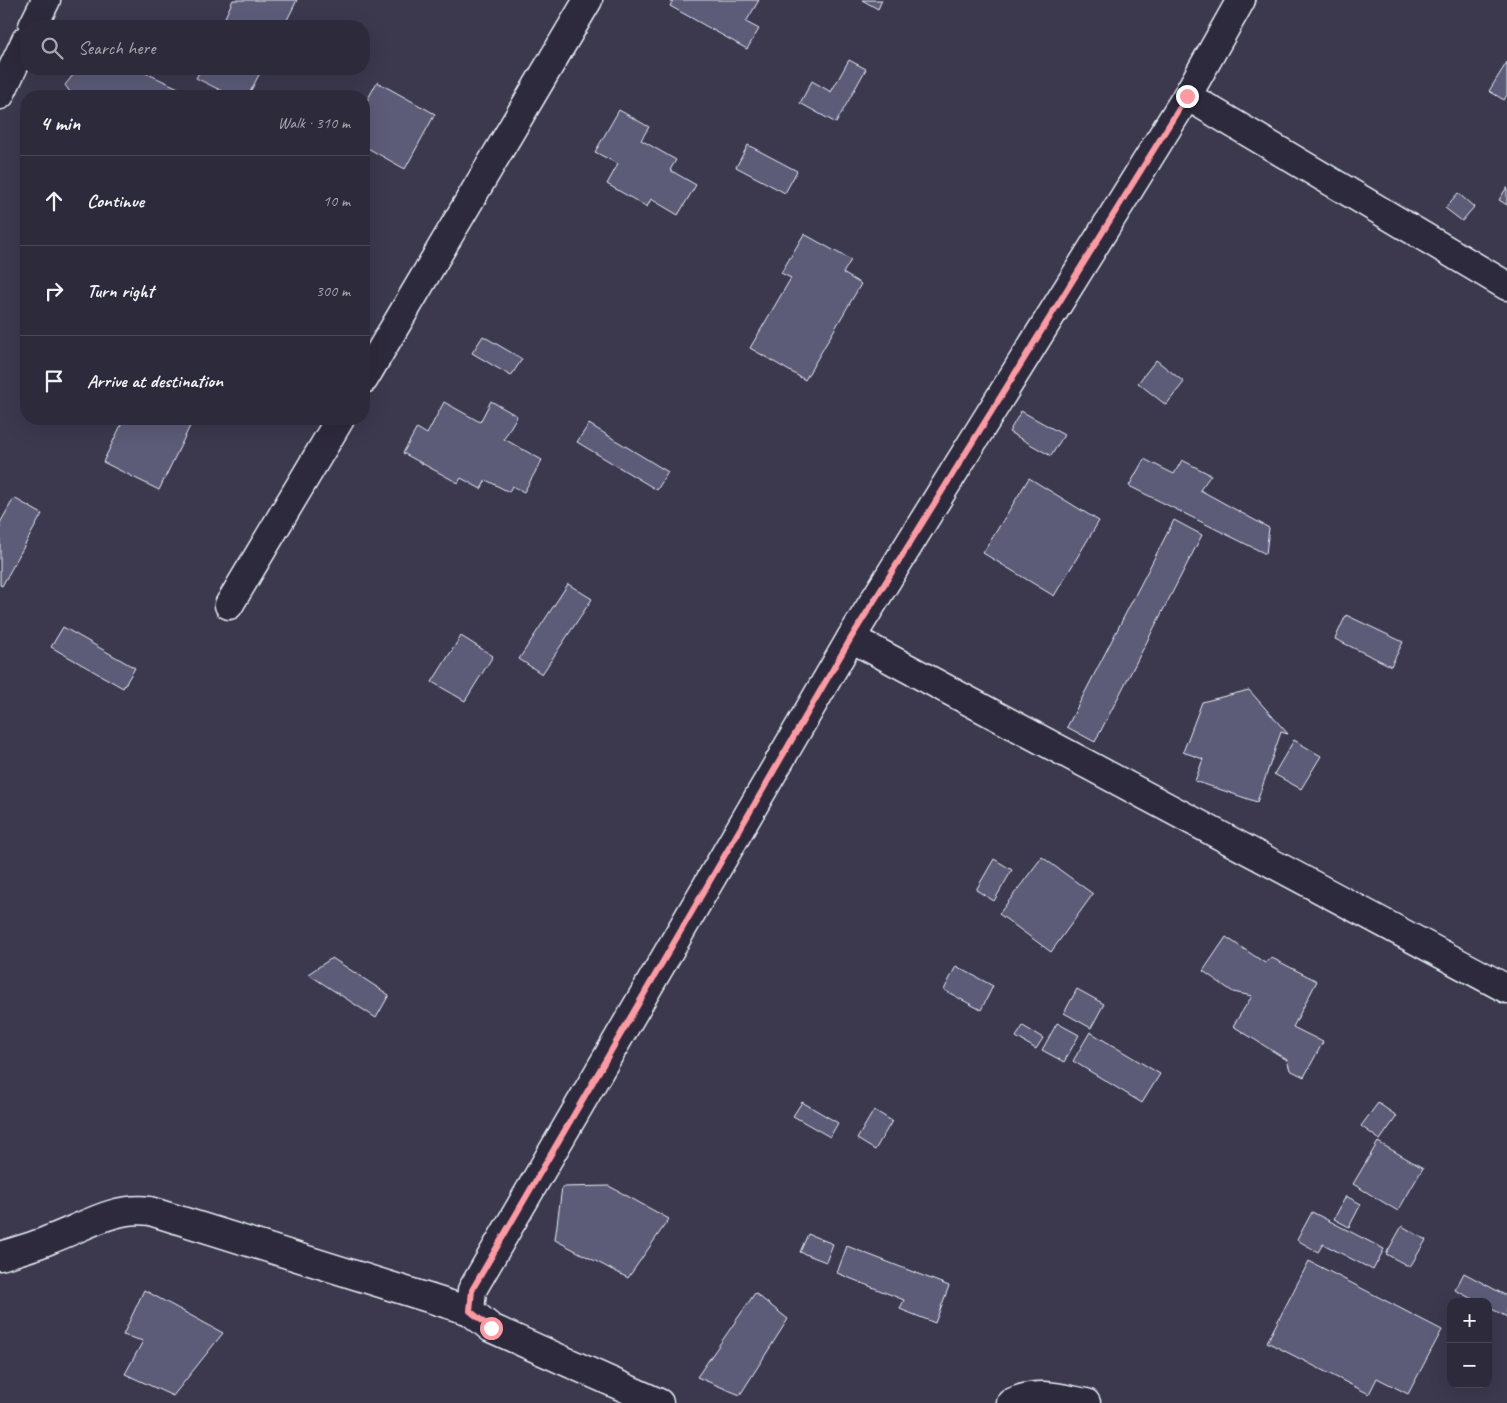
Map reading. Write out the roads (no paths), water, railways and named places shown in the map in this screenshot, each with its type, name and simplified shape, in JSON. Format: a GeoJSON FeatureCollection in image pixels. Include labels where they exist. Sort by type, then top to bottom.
{"type":"FeatureCollection","features":[{"type":"Feature","properties":{"kind":"street"},"geometry":{"type":"LineString","coordinates":[[36,20],[46,0]]}},
{"type":"Feature","properties":{"kind":"street"},"geometry":{"type":"LineString","coordinates":[[370,369],[588,0]]}},
{"type":"Feature","properties":{"kind":"street"},"geometry":{"type":"LineString","coordinates":[[470,1311],[472,1290],[851,638],[1187,96],[1242,0]]}},
{"type":"Feature","properties":{"kind":"street"},"geometry":{"type":"LineString","coordinates":[[0,95],[20,53]]}},
{"type":"Feature","properties":{"kind":"street"},"geometry":{"type":"LineString","coordinates":[[1187,96],[1507,286]]}},
{"type":"Feature","properties":{"kind":"street"},"geometry":{"type":"LineString","coordinates":[[230,605],[336,425]]}},
{"type":"Feature","properties":{"kind":"street"},"geometry":{"type":"LineString","coordinates":[[851,638],[1507,989]]}},
{"type":"Feature","properties":{"kind":"street"},"geometry":{"type":"LineString","coordinates":[[0,1256],[51,1239],[118,1212],[136,1209],[150,1211],[470,1311],[491,1328],[659,1403]]}},
{"type":"Feature","properties":{"kind":"street"},"geometry":{"type":"LineString","coordinates":[[1011,1403],[1036,1395],[1053,1396],[1086,1403]]}}]}
